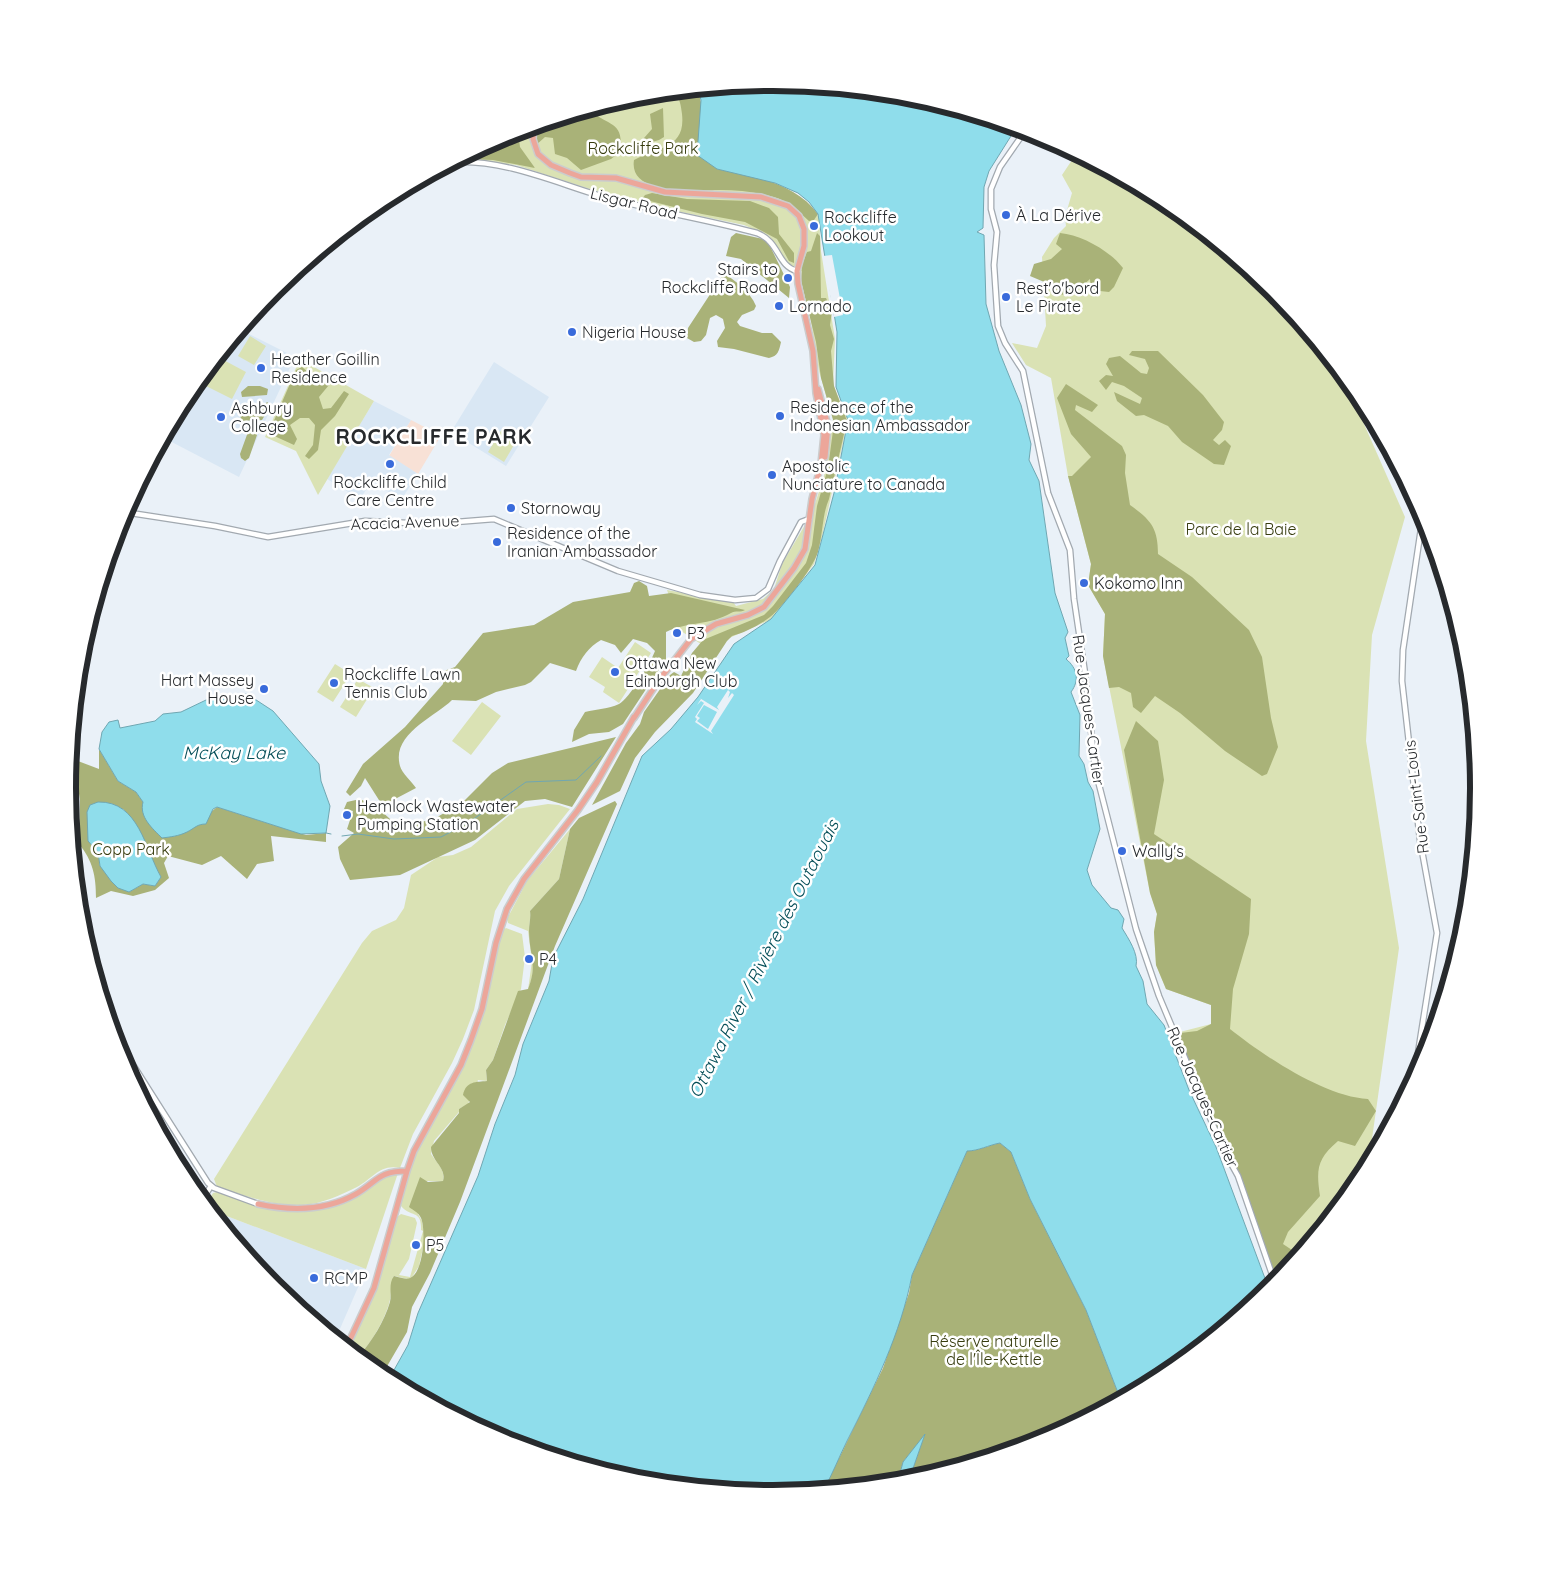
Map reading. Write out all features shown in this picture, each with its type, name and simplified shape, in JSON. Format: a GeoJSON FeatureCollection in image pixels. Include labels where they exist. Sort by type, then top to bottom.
{"type":"FeatureCollection","features":[{"type":"Feature","properties":{"kind":"main road"},"geometry":{"type":"LineString","coordinates":[[349,1341],[374,1288],[406,1171],[425,1128],[457,1072],[472,1040],[482,1009],[496,943],[507,909],[524,879],[578,810],[635,714],[691,640],[716,624],[759,610],[772,600],[803,554],[821,464],[826,451],[828,426],[815,382],[813,351],[798,284],[797,271],[804,246],[804,229],[799,216],[788,206],[747,195],[665,192],[616,178],[581,177],[551,165],[538,154],[533,139],[533,134]]}},
{"type":"Feature","properties":{"kind":"main road"},"geometry":{"type":"LineString","coordinates":[[258,1204],[291,1209],[324,1206],[355,1194],[389,1171],[406,1171]]}},
{"type":"Feature","properties":{"kind":"street","name":"Rue Jacques-Cartier"},"geometry":{"type":"LineString","coordinates":[[1021,137],[1000,167],[991,189],[992,209],[997,232],[994,265],[998,326],[1005,343],[1023,371],[1048,493],[1070,550],[1074,599],[1085,674],[1095,769],[1136,929],[1159,996],[1224,1151],[1238,1176],[1272,1274]]}},
{"type":"Feature","properties":{"kind":"street","name":"Lisgar Road"},"geometry":{"type":"LineString","coordinates":[[467,162],[512,168],[591,193],[757,233],[772,241],[789,268],[797,271]]}},
{"type":"Feature","properties":{"kind":"street","name":"Acacia Avenue"},"geometry":{"type":"LineString","coordinates":[[133,513],[215,526],[261,537],[279,536],[365,521],[431,524],[494,519],[618,571],[700,595],[735,600],[751,599],[765,592],[801,522],[809,519]]}},
{"type":"Feature","properties":{"kind":"street","name":"Rue Saint-Louis"},"geometry":{"type":"LineString","coordinates":[[1418,1052],[1437,933],[1420,840],[1402,681],[1403,650],[1421,531]]}},
{"type":"Feature","properties":{"kind":"street"},"geometry":{"type":"LineString","coordinates":[[135,1067],[211,1186],[258,1204]]}},
{"type":"Feature","properties":{"kind":"street"},"geometry":{"type":"LineString","coordinates":[[207,1193],[211,1186]]}},
{"type":"Feature","properties":{"kind":"shaded area","name":"Ashbury College"},"geometry":{"type":"Polygon","coordinates":[[[246,333],[295,357],[239,477],[170,441],[220,364],[246,333]]]}},
{"type":"Feature","properties":{"kind":"shaded area"},"geometry":{"type":"Polygon","coordinates":[[[494,362],[549,397],[506,466],[451,432],[494,362]]]}},
{"type":"Feature","properties":{"kind":"shaded area"},"geometry":{"type":"Polygon","coordinates":[[[374,401],[411,420],[389,455],[418,474],[401,500],[372,481],[360,499],[327,479],[374,401]]]}},
{"type":"Feature","properties":{"kind":"shaded area"},"geometry":{"type":"Polygon","coordinates":[[[411,420],[438,434],[439,439],[418,474],[389,456],[411,420]]]}},
{"type":"Feature","properties":{"kind":"shaded area","name":"RCMP"},"geometry":{"type":"Polygon","coordinates":[[[222,1214],[366,1269],[338,1332],[280,1281],[222,1214]]]}},
{"type":"Feature","properties":{"kind":"green space"},"geometry":{"type":"Polygon","coordinates":[[[699,95],[717,169],[759,178],[785,188],[809,203],[818,214],[814,220],[809,221],[788,204],[768,195],[734,190],[666,189],[653,186],[642,180],[635,172],[634,160],[675,141],[682,125],[678,98],[699,95]]]}},
{"type":"Feature","properties":{"kind":"green space","name":"Rockcliffe Park"},"geometry":{"type":"Polygon","coordinates":[[[697,96],[699,132],[695,150],[717,174],[817,214],[835,339],[833,385],[848,420],[822,537],[814,564],[772,619],[707,648],[681,631],[667,590],[733,602],[736,606],[763,599],[774,589],[782,564],[812,513],[824,476],[833,419],[819,371],[803,272],[788,264],[769,236],[744,225],[667,209],[590,189],[516,165],[469,161],[506,144],[549,128],[593,115],[637,105],[697,96]]]}},
{"type":"Feature","properties":{"kind":"green space"},"geometry":{"type":"Polygon","coordinates":[[[663,108],[664,137],[641,145],[652,129],[650,114],[663,108]]]}},
{"type":"Feature","properties":{"kind":"green space"},"geometry":{"type":"Polygon","coordinates":[[[596,114],[617,129],[621,141],[620,152],[611,159],[581,170],[567,158],[555,154],[553,138],[545,137],[535,146],[538,132],[596,114]]]}},
{"type":"Feature","properties":{"kind":"green space"},"geometry":{"type":"Polygon","coordinates":[[[519,139],[520,147],[535,168],[493,160],[473,159],[519,139]]]}},
{"type":"Feature","properties":{"kind":"green space","name":"Parc de la Baie"},"geometry":{"type":"Polygon","coordinates":[[[1073,159],[1121,185],[1197,235],[1266,295],[1326,364],[1352,401],[1359,412],[1405,517],[1372,635],[1366,741],[1399,948],[1371,1144],[1326,1212],[1276,1270],[1242,1174],[1207,1105],[1176,1033],[1211,1024],[1211,1005],[1166,989],[1156,965],[1154,932],[1157,914],[1150,893],[1103,656],[1105,614],[1088,585],[1091,564],[1068,476],[1051,378],[1026,365],[1012,343],[1037,348],[1046,326],[1042,257],[1054,238],[1066,226],[1065,217],[1072,193],[1062,175],[1073,159]]]}},
{"type":"Feature","properties":{"kind":"green space"},"geometry":{"type":"Polygon","coordinates":[[[652,193],[687,199],[750,201],[769,208],[778,217],[779,234],[794,253],[794,263],[789,261],[777,239],[745,222],[702,214],[642,199],[645,195],[652,193]]]}},
{"type":"Feature","properties":{"kind":"green space"},"geometry":{"type":"Polygon","coordinates":[[[736,233],[763,239],[770,246],[790,287],[789,298],[741,259],[726,256],[731,237],[736,233]]]}},
{"type":"Feature","properties":{"kind":"green space"},"geometry":{"type":"Polygon","coordinates":[[[817,233],[820,236],[821,298],[826,298],[832,311],[830,325],[834,339],[831,351],[834,386],[847,421],[825,512],[818,552],[804,577],[776,612],[762,623],[732,636],[727,641],[693,693],[655,732],[635,758],[620,791],[592,805],[626,743],[640,724],[644,712],[670,675],[674,672],[681,676],[692,653],[703,640],[764,615],[806,563],[812,545],[817,506],[828,468],[834,423],[821,378],[816,342],[801,281],[802,265],[807,252],[811,251],[817,233]]]}},
{"type":"Feature","properties":{"kind":"green space"},"geometry":{"type":"Polygon","coordinates":[[[1060,233],[1086,240],[1095,245],[1111,256],[1123,268],[1114,287],[1109,292],[1091,290],[1090,279],[1071,296],[1058,294],[1056,287],[1030,276],[1034,264],[1051,259],[1062,249],[1056,244],[1060,233]]]}},
{"type":"Feature","properties":{"kind":"green space"},"geometry":{"type":"Polygon","coordinates":[[[724,273],[746,291],[756,306],[754,310],[742,315],[737,322],[740,326],[762,333],[772,333],[781,342],[779,350],[774,356],[769,358],[718,347],[717,341],[725,328],[723,319],[716,315],[710,318],[706,335],[701,341],[694,342],[687,338],[688,328],[724,273]]]}},
{"type":"Feature","properties":{"kind":"green space"},"geometry":{"type":"Polygon","coordinates":[[[250,336],[266,346],[254,365],[238,356],[250,336]]]}},
{"type":"Feature","properties":{"kind":"green space"},"geometry":{"type":"Polygon","coordinates":[[[1132,351],[1158,351],[1203,395],[1224,422],[1222,430],[1213,440],[1219,445],[1225,440],[1231,446],[1224,465],[1214,464],[1182,442],[1168,426],[1144,415],[1136,416],[1117,401],[1114,392],[1140,404],[1142,398],[1124,386],[1112,382],[1106,390],[1099,381],[1106,375],[1113,376],[1106,364],[1109,358],[1120,356],[1141,373],[1147,374],[1149,368],[1145,359],[1129,355],[1132,351]]]}},
{"type":"Feature","properties":{"kind":"green space"},"geometry":{"type":"Polygon","coordinates":[[[300,359],[374,401],[318,495],[296,451],[265,437],[300,359]]]}},
{"type":"Feature","properties":{"kind":"green space"},"geometry":{"type":"Polygon","coordinates":[[[223,360],[246,372],[232,399],[205,385],[223,360]]]}},
{"type":"Feature","properties":{"kind":"green space"},"geometry":{"type":"Polygon","coordinates":[[[302,367],[309,373],[329,380],[329,385],[319,397],[323,409],[331,408],[344,391],[349,394],[335,416],[321,430],[318,450],[309,459],[305,456],[313,445],[315,425],[309,418],[300,418],[290,425],[297,439],[294,445],[269,432],[296,370],[302,367]]]}},
{"type":"Feature","properties":{"kind":"green space"},"geometry":{"type":"Polygon","coordinates":[[[1066,384],[1098,405],[1092,412],[1076,405],[1075,410],[1122,446],[1126,455],[1125,473],[1130,505],[1152,525],[1157,537],[1158,554],[1192,577],[1249,630],[1262,657],[1271,718],[1278,747],[1267,774],[1262,776],[1225,751],[1180,713],[1155,696],[1141,713],[1133,707],[1131,693],[1119,687],[1109,688],[1103,656],[1105,614],[1088,585],[1091,564],[1068,476],[1072,476],[1091,457],[1071,434],[1057,398],[1066,384]]]}},
{"type":"Feature","properties":{"kind":"green space"},"geometry":{"type":"Polygon","coordinates":[[[248,386],[260,386],[268,389],[267,395],[242,397],[241,392],[248,386]]]}},
{"type":"Feature","properties":{"kind":"green space"},"geometry":{"type":"Polygon","coordinates":[[[267,402],[271,405],[262,420],[241,421],[240,411],[242,407],[260,410],[267,402]]]}},
{"type":"Feature","properties":{"kind":"green space"},"geometry":{"type":"Polygon","coordinates":[[[502,429],[518,438],[504,462],[488,452],[502,429]]]}},
{"type":"Feature","properties":{"kind":"green space"},"geometry":{"type":"Polygon","coordinates":[[[255,431],[257,435],[249,458],[245,461],[241,458],[240,454],[248,432],[255,431]]]}},
{"type":"Feature","properties":{"kind":"green space"},"geometry":{"type":"Polygon","coordinates":[[[639,581],[647,586],[649,596],[671,593],[745,610],[733,612],[715,620],[682,626],[666,632],[666,659],[623,724],[609,732],[589,734],[572,742],[574,730],[585,712],[615,706],[623,701],[634,688],[655,651],[647,643],[633,639],[621,653],[615,645],[601,640],[586,653],[576,671],[550,663],[531,682],[525,685],[496,692],[476,701],[452,700],[416,727],[402,745],[399,755],[400,766],[416,788],[397,798],[392,806],[387,809],[384,808],[365,778],[361,786],[350,796],[346,792],[363,764],[405,727],[443,684],[444,671],[455,667],[483,633],[534,625],[573,602],[630,592],[634,583],[639,581]]]}},
{"type":"Feature","properties":{"kind":"green space","name":"Ottawa New Edinburgh Club"},"geometry":{"type":"Polygon","coordinates":[[[635,642],[651,653],[619,703],[603,692],[605,687],[589,677],[602,657],[618,668],[635,642]]]}},
{"type":"Feature","properties":{"kind":"green space","name":"Rockcliffe Lawn Tennis Club"},"geometry":{"type":"Polygon","coordinates":[[[335,664],[351,674],[333,702],[317,692],[335,664]]]}},
{"type":"Feature","properties":{"kind":"green space","name":"Rockcliffe Lawn Tennis Club"},"geometry":{"type":"Polygon","coordinates":[[[358,679],[374,688],[356,717],[340,707],[358,679]]]}},
{"type":"Feature","properties":{"kind":"green space"},"geometry":{"type":"Polygon","coordinates":[[[482,702],[501,716],[471,755],[452,741],[482,702]]]}},
{"type":"Feature","properties":{"kind":"green space"},"geometry":{"type":"Polygon","coordinates":[[[1136,721],[1158,741],[1164,780],[1154,834],[1251,899],[1249,934],[1233,989],[1230,1029],[1277,1062],[1314,1083],[1351,1097],[1368,1099],[1376,1111],[1355,1146],[1338,1141],[1322,1159],[1318,1171],[1320,1196],[1288,1232],[1283,1244],[1293,1251],[1274,1272],[1240,1176],[1226,1148],[1179,1037],[1180,1033],[1197,1031],[1211,1024],[1211,1005],[1166,989],[1156,965],[1154,932],[1157,914],[1150,893],[1124,750],[1136,721]]]}},
{"type":"Feature","properties":{"kind":"green space"},"geometry":{"type":"Polygon","coordinates":[[[616,737],[572,807],[545,799],[525,801],[475,840],[400,875],[350,880],[340,859],[338,847],[354,833],[347,829],[353,811],[344,809],[347,802],[360,799],[377,807],[390,819],[416,823],[434,819],[464,801],[492,773],[508,763],[616,737]]]}},
{"type":"Feature","properties":{"kind":"green space","name":"Copp Park"},"geometry":{"type":"Polygon","coordinates":[[[99,749],[118,781],[136,792],[143,802],[187,832],[217,807],[306,835],[326,833],[326,842],[271,836],[274,861],[257,864],[247,879],[221,856],[202,865],[168,856],[164,863],[169,878],[155,890],[133,896],[111,891],[96,898],[93,869],[88,857],[79,844],[80,799],[76,782],[77,761],[99,769],[99,749]],[[123,809],[89,835],[88,841],[98,852],[100,866],[129,892],[143,884],[155,886],[161,877],[136,825],[123,809]]]}},
{"type":"Feature","properties":{"kind":"green space"},"geometry":{"type":"Polygon","coordinates":[[[615,801],[617,804],[555,946],[460,1202],[430,1273],[412,1307],[407,1332],[386,1367],[363,1351],[373,1338],[384,1317],[390,1302],[392,1279],[394,1276],[404,1279],[410,1278],[415,1274],[421,1260],[423,1224],[419,1215],[409,1207],[420,1177],[428,1182],[443,1181],[443,1172],[433,1156],[431,1147],[459,1113],[459,1109],[470,1102],[463,1095],[466,1087],[472,1083],[487,1081],[486,1070],[493,1060],[518,991],[528,989],[533,966],[529,939],[530,911],[559,879],[570,829],[579,818],[615,801]]]}},
{"type":"Feature","properties":{"kind":"green space"},"geometry":{"type":"Polygon","coordinates":[[[548,804],[570,809],[509,886],[495,911],[474,1010],[452,1063],[413,1134],[400,1168],[387,1168],[344,1193],[324,1201],[303,1205],[270,1202],[217,1187],[214,1179],[362,943],[372,931],[396,920],[404,908],[411,875],[438,857],[453,855],[471,847],[517,809],[548,804]]]}},
{"type":"Feature","properties":{"kind":"green space"},"geometry":{"type":"Polygon","coordinates":[[[570,829],[559,879],[530,911],[529,931],[533,960],[533,973],[528,990],[532,961],[528,931],[508,923],[507,919],[527,881],[570,829]]]}},
{"type":"Feature","properties":{"kind":"green space"},"geometry":{"type":"Polygon","coordinates":[[[506,928],[522,934],[525,957],[521,989],[505,1025],[493,1060],[486,1070],[487,1081],[478,1080],[468,1104],[459,1109],[459,1112],[434,1141],[431,1154],[442,1170],[444,1177],[443,1181],[424,1181],[418,1214],[422,1221],[425,1239],[419,1266],[412,1277],[408,1279],[394,1276],[389,1304],[384,1318],[373,1338],[363,1351],[351,1343],[377,1289],[397,1217],[401,1214],[415,1218],[417,1223],[409,1259],[399,1275],[410,1277],[423,1231],[421,1230],[418,1216],[401,1206],[405,1184],[421,1141],[474,1040],[498,943],[503,930],[506,928]]]}},
{"type":"Feature","properties":{"kind":"green space","name":"Réserve naturelle de l'Île-Kettle"},"geometry":{"type":"Polygon","coordinates":[[[1000,1143],[1011,1152],[1030,1199],[1086,1310],[1118,1393],[1081,1413],[1040,1432],[997,1448],[912,1470],[924,1436],[903,1462],[900,1473],[864,1479],[827,1482],[883,1368],[909,1293],[912,1275],[967,1151],[1000,1143]]]}},
{"type":"Feature","properties":{"kind":"green space"},"geometry":{"type":"Polygon","coordinates":[[[398,1173],[366,1269],[222,1214],[210,1198],[213,1193],[217,1192],[252,1204],[286,1211],[320,1210],[355,1197],[391,1175],[398,1173]]]}},
{"type":"Feature","properties":{"kind":"water","name":"Ottawa River / Rivière des Outaouais"},"geometry":{"type":"Polygon","coordinates":[[[773,91],[864,97],[953,115],[1012,134],[989,171],[984,187],[983,228],[977,232],[984,235],[986,304],[999,351],[1021,405],[1031,444],[1029,460],[1039,481],[1055,593],[1068,632],[1065,638],[1069,656],[1066,659],[1073,666],[1076,674],[1076,683],[1071,692],[1080,715],[1079,756],[1084,764],[1088,782],[1093,791],[1100,829],[1087,870],[1092,885],[1111,908],[1118,910],[1124,919],[1122,928],[1136,956],[1136,966],[1143,981],[1147,1004],[1164,1025],[1189,1090],[1216,1147],[1266,1281],[1197,1341],[1160,1367],[1118,1393],[1086,1310],[1030,1199],[1011,1152],[1000,1143],[967,1151],[912,1275],[901,1318],[886,1360],[827,1482],[819,1483],[773,1485],[682,1479],[593,1461],[549,1448],[506,1432],[465,1413],[393,1371],[408,1345],[418,1313],[478,1176],[495,1124],[515,1075],[523,1044],[549,981],[553,958],[583,899],[642,756],[671,729],[698,697],[734,644],[771,619],[815,565],[834,493],[848,420],[836,387],[837,332],[818,214],[809,202],[798,193],[775,183],[717,169],[697,155],[701,100],[700,95],[773,91]]]}},
{"type":"Feature","properties":{"kind":"water","name":"McKay Lake"},"geometry":{"type":"Polygon","coordinates":[[[247,694],[273,711],[319,764],[321,781],[330,806],[326,833],[301,834],[217,807],[213,809],[206,824],[198,825],[181,834],[162,838],[145,817],[142,807],[143,802],[136,792],[118,781],[99,749],[102,732],[109,722],[118,720],[120,728],[155,721],[163,714],[181,712],[206,700],[247,694]]]}},
{"type":"Feature","properties":{"kind":"water"},"geometry":{"type":"Polygon","coordinates":[[[98,802],[112,804],[123,809],[132,818],[145,841],[161,877],[155,886],[143,884],[129,892],[118,888],[100,866],[98,852],[88,841],[87,812],[90,805],[98,802]]]}},
{"type":"Feature","properties":{"kind":"water"},"geometry":{"type":"Polygon","coordinates":[[[925,1434],[912,1470],[900,1473],[903,1462],[925,1434]]]}},
{"type":"Feature","properties":{"kind":"pier"},"geometry":{"type":"Polygon","coordinates":[[[832,255],[843,315],[834,317],[823,256],[832,255]]]}},
{"type":"Feature","properties":{"kind":"pier"},"geometry":{"type":"Polygon","coordinates":[[[728,690],[730,692],[728,698],[732,693],[734,695],[711,731],[713,734],[695,722],[697,719],[695,717],[704,703],[701,701],[697,705],[701,699],[698,697],[719,710],[717,707],[728,690]],[[704,705],[697,716],[700,718],[697,721],[708,729],[717,712],[704,705]]]}},
{"type":"Feature","properties":{"kind":"waterway"},"geometry":{"type":"LineString","coordinates":[[342,836],[358,834],[394,839],[441,837],[468,823],[526,782],[576,780],[601,756]]}},
{"type":"Feature","properties":{"kind":"waterway"},"geometry":{"type":"LineString","coordinates":[[326,833],[331,834]]}},
{"type":"Feature","properties":{"kind":"place","name":"À La Dérive"},"geometry":{"type":"Point","coordinates":[1006,215]}},
{"type":"Feature","properties":{"kind":"place","name":"Rockcliffe Lookout"},"geometry":{"type":"Point","coordinates":[814,226]}},
{"type":"Feature","properties":{"kind":"place","name":"Stairs to Rockcliffe Road"},"geometry":{"type":"Point","coordinates":[788,278]}},
{"type":"Feature","properties":{"kind":"place","name":"Rest'o'bord Le Pirate"},"geometry":{"type":"Point","coordinates":[1006,297]}},
{"type":"Feature","properties":{"kind":"place","name":"Lornado"},"geometry":{"type":"Point","coordinates":[779,306]}},
{"type":"Feature","properties":{"kind":"place","name":"Nigeria House"},"geometry":{"type":"Point","coordinates":[572,332]}},
{"type":"Feature","properties":{"kind":"place","name":"Heather Goillin Residence"},"geometry":{"type":"Point","coordinates":[261,368]}},
{"type":"Feature","properties":{"kind":"place","name":"Residence of the Indonesian Ambassador"},"geometry":{"type":"Point","coordinates":[780,416]}},
{"type":"Feature","properties":{"kind":"place","name":"Ashbury College"},"geometry":{"type":"Point","coordinates":[221,417]}},
{"type":"Feature","properties":{"kind":"place","name":"Rockcliffe Child Care Centre"},"geometry":{"type":"Point","coordinates":[390,464]}},
{"type":"Feature","properties":{"kind":"place","name":"Apostolic Nunciature to Canada"},"geometry":{"type":"Point","coordinates":[772,475]}},
{"type":"Feature","properties":{"kind":"place","name":"Stornoway"},"geometry":{"type":"Point","coordinates":[511,508]}},
{"type":"Feature","properties":{"kind":"place","name":"Residence of the Iranian Ambassador"},"geometry":{"type":"Point","coordinates":[497,542]}},
{"type":"Feature","properties":{"kind":"place","name":"Kokomo Inn"},"geometry":{"type":"Point","coordinates":[1084,583]}},
{"type":"Feature","properties":{"kind":"place","name":"P3"},"geometry":{"type":"Point","coordinates":[677,633]}},
{"type":"Feature","properties":{"kind":"place","name":"Ottawa New Edinburgh Club"},"geometry":{"type":"Point","coordinates":[615,672]}},
{"type":"Feature","properties":{"kind":"place","name":"Rockcliffe Lawn Tennis Club"},"geometry":{"type":"Point","coordinates":[334,683]}},
{"type":"Feature","properties":{"kind":"place","name":"Hart Massey House"},"geometry":{"type":"Point","coordinates":[264,689]}},
{"type":"Feature","properties":{"kind":"place","name":"Hemlock Wastewater Pumping Station"},"geometry":{"type":"Point","coordinates":[347,815]}},
{"type":"Feature","properties":{"kind":"place","name":"Wally's"},"geometry":{"type":"Point","coordinates":[1122,851]}},
{"type":"Feature","properties":{"kind":"place","name":"P4"},"geometry":{"type":"Point","coordinates":[529,959]}},
{"type":"Feature","properties":{"kind":"place","name":"P5"},"geometry":{"type":"Point","coordinates":[416,1245]}},
{"type":"Feature","properties":{"kind":"place","name":"RCMP"},"geometry":{"type":"Point","coordinates":[314,1278]}},
{"type":"Feature","properties":{"kind":"district","name":"ROCKCLIFFE PARK"},"geometry":{"type":"Point","coordinates":[434,437]}}]}
